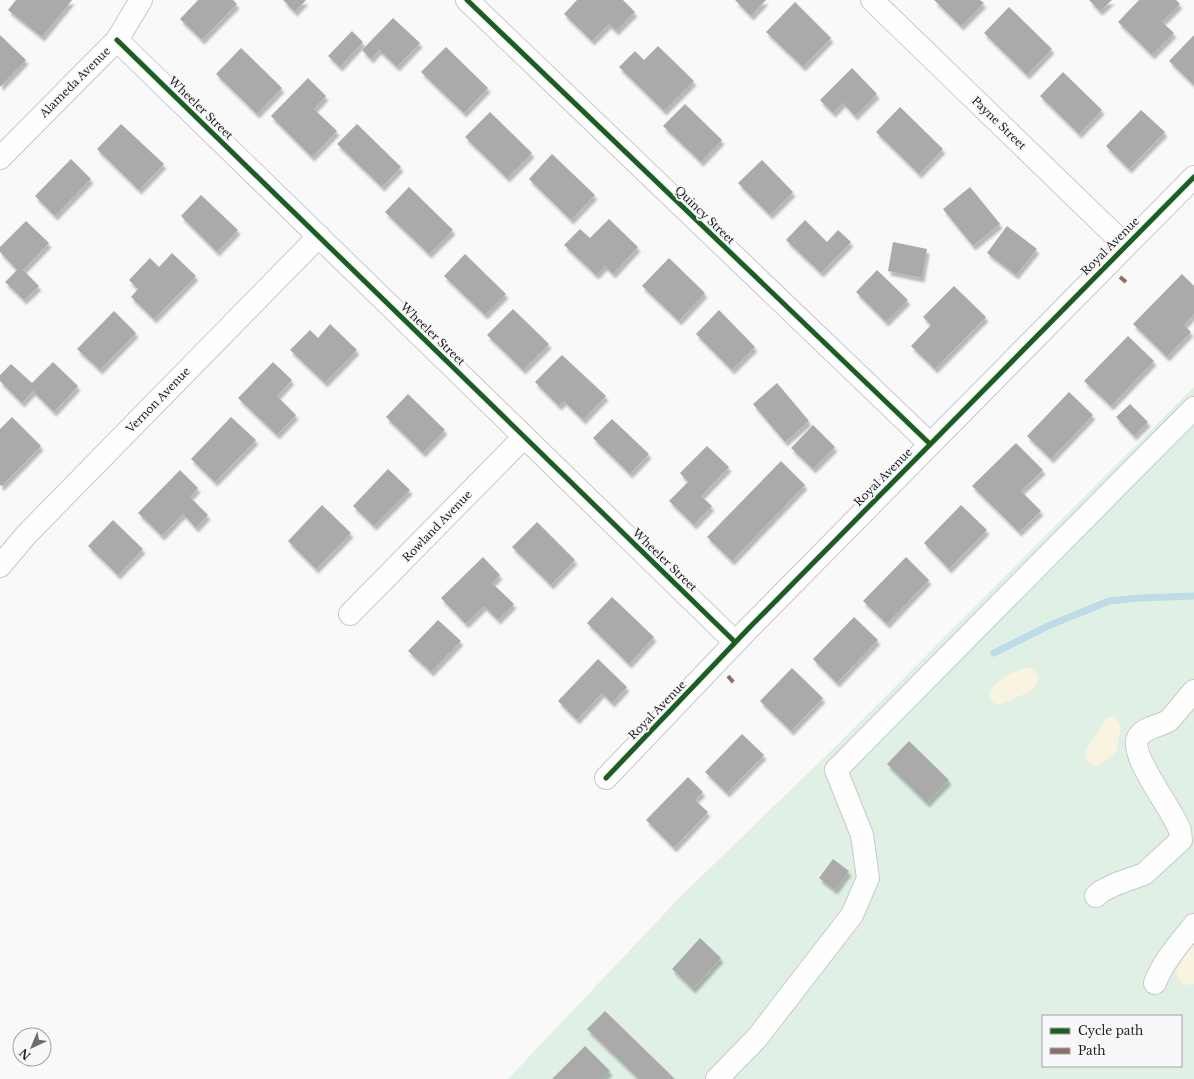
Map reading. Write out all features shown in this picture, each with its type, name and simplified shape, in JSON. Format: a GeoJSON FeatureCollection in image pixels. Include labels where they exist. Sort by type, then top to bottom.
{"type":"FeatureCollection","features":[{"type":"Feature","properties":{"kind":"street","name":"Alameda Avenue"},"geometry":{"type":"LineString","coordinates":[[0,158],[117,40],[141,0]]}},
{"type":"Feature","properties":{"kind":"street","name":"Quincy Street"},"geometry":{"type":"LineString","coordinates":[[466,0],[930,444]]}},
{"type":"Feature","properties":{"kind":"street","name":"Payne Street"},"geometry":{"type":"LineString","coordinates":[[872,0],[1125,245]]}},
{"type":"Feature","properties":{"kind":"street","name":"Wheeler Street"},"geometry":{"type":"LineString","coordinates":[[117,40],[735,642]]}},
{"type":"Feature","properties":{"kind":"street","name":"Royal Avenue"},"geometry":{"type":"LineString","coordinates":[[606,778],[735,642],[1194,176]]}},
{"type":"Feature","properties":{"kind":"street","name":"Vernon Avenue"},"geometry":{"type":"LineString","coordinates":[[0,566],[26,535],[319,236]]}},
{"type":"Feature","properties":{"kind":"street"},"geometry":{"type":"LineString","coordinates":[[717,1079],[757,1038],[852,915],[868,878],[862,835],[836,770],[1194,408]]}},
{"type":"Feature","properties":{"kind":"street","name":"Rowland Avenue"},"geometry":{"type":"LineString","coordinates":[[350,614],[524,437]]}},
{"type":"Feature","properties":{"kind":"street"},"geometry":{"type":"LineString","coordinates":[[1096,896],[1102,891],[1116,884],[1144,874],[1181,840],[1180,831],[1157,791],[1139,755],[1136,744],[1139,736],[1153,726],[1168,720],[1194,691]]}},
{"type":"Feature","properties":{"kind":"street"},"geometry":{"type":"LineString","coordinates":[[1155,983],[1159,971],[1194,925]]}},
{"type":"Feature","properties":{"kind":"green space"},"geometry":{"type":"Polygon","coordinates":[[[1194,387],[1194,1079],[508,1079],[682,895],[838,744],[1194,387]]]}},
{"type":"Feature","properties":{"kind":"sand"},"geometry":{"type":"Polygon","coordinates":[[[1029,667],[1036,672],[1039,678],[1032,691],[998,705],[992,701],[990,695],[991,691],[997,682],[1016,671],[1029,667]]]}},
{"type":"Feature","properties":{"kind":"sand"},"geometry":{"type":"Polygon","coordinates":[[[1114,717],[1121,725],[1117,750],[1112,756],[1098,766],[1091,764],[1084,756],[1086,750],[1107,718],[1114,717]]]}},
{"type":"Feature","properties":{"kind":"sand"},"geometry":{"type":"Polygon","coordinates":[[[1194,942],[1194,984],[1184,985],[1175,973],[1191,944],[1194,942]]]}},
{"type":"Feature","properties":{"kind":"building"},"geometry":{"type":"Polygon","coordinates":[[[16,0],[72,0],[42,37],[8,10],[16,0]]]}},
{"type":"Feature","properties":{"kind":"building"},"geometry":{"type":"Polygon","coordinates":[[[198,0],[233,0],[237,4],[202,40],[180,19],[198,0]]]}},
{"type":"Feature","properties":{"kind":"building"},"geometry":{"type":"Polygon","coordinates":[[[283,0],[306,0],[295,12],[283,0]]]}},
{"type":"Feature","properties":{"kind":"building"},"geometry":{"type":"Polygon","coordinates":[[[577,0],[623,0],[635,12],[616,31],[609,24],[592,41],[564,14],[577,0]]]}},
{"type":"Feature","properties":{"kind":"building"},"geometry":{"type":"Polygon","coordinates":[[[735,0],[766,0],[751,16],[735,0]]]}},
{"type":"Feature","properties":{"kind":"building"},"geometry":{"type":"Polygon","coordinates":[[[934,0],[980,0],[984,3],[961,26],[934,0]]]}},
{"type":"Feature","properties":{"kind":"building"},"geometry":{"type":"Polygon","coordinates":[[[1089,0],[1112,0],[1100,11],[1089,0]]]}},
{"type":"Feature","properties":{"kind":"building"},"geometry":{"type":"Polygon","coordinates":[[[1139,0],[1176,0],[1180,4],[1162,22],[1174,33],[1152,55],[1118,22],[1139,0]]]}},
{"type":"Feature","properties":{"kind":"building"},"geometry":{"type":"Polygon","coordinates":[[[795,2],[831,38],[803,67],[766,32],[795,2]]]}},
{"type":"Feature","properties":{"kind":"building"},"geometry":{"type":"Polygon","coordinates":[[[1009,7],[1052,49],[1027,75],[984,33],[1009,7]]]}},
{"type":"Feature","properties":{"kind":"building"},"geometry":{"type":"Polygon","coordinates":[[[393,18],[420,43],[397,67],[379,50],[371,59],[362,50],[393,18]]]}},
{"type":"Feature","properties":{"kind":"building"},"geometry":{"type":"Polygon","coordinates":[[[352,31],[363,42],[340,67],[328,56],[352,31]]]}},
{"type":"Feature","properties":{"kind":"building"},"geometry":{"type":"Polygon","coordinates":[[[0,35],[26,60],[0,87],[0,35]]]}},
{"type":"Feature","properties":{"kind":"building"},"geometry":{"type":"Polygon","coordinates":[[[1194,35],[1194,85],[1169,61],[1194,35]]]}},
{"type":"Feature","properties":{"kind":"building"},"geometry":{"type":"Polygon","coordinates":[[[658,46],[694,81],[664,111],[619,67],[635,51],[644,60],[658,46]]]}},
{"type":"Feature","properties":{"kind":"building"},"geometry":{"type":"Polygon","coordinates":[[[446,47],[488,88],[464,113],[421,72],[446,47]]]}},
{"type":"Feature","properties":{"kind":"building"},"geometry":{"type":"Polygon","coordinates":[[[241,48],[282,88],[257,114],[216,74],[241,48]]]}},
{"type":"Feature","properties":{"kind":"building"},"geometry":{"type":"Polygon","coordinates":[[[852,68],[877,94],[855,116],[843,103],[833,113],[820,100],[852,68]]]}},
{"type":"Feature","properties":{"kind":"building"},"geometry":{"type":"Polygon","coordinates":[[[1063,72],[1102,110],[1079,134],[1040,96],[1063,72]]]}},
{"type":"Feature","properties":{"kind":"building"},"geometry":{"type":"Polygon","coordinates":[[[308,78],[326,96],[314,109],[337,131],[312,157],[271,116],[308,78]]]}},
{"type":"Feature","properties":{"kind":"building"},"geometry":{"type":"Polygon","coordinates":[[[685,104],[722,140],[701,162],[663,126],[685,104]]]}},
{"type":"Feature","properties":{"kind":"building"},"geometry":{"type":"Polygon","coordinates":[[[900,107],[943,149],[919,174],[876,132],[900,107]]]}},
{"type":"Feature","properties":{"kind":"building"},"geometry":{"type":"Polygon","coordinates":[[[1141,110],[1165,132],[1129,169],[1106,146],[1141,110]]]}},
{"type":"Feature","properties":{"kind":"building"},"geometry":{"type":"Polygon","coordinates":[[[490,112],[532,153],[507,178],[465,137],[490,112]]]}},
{"type":"Feature","properties":{"kind":"building"},"geometry":{"type":"Polygon","coordinates":[[[121,124],[164,164],[139,190],[97,149],[121,124]]]}},
{"type":"Feature","properties":{"kind":"building"},"geometry":{"type":"Polygon","coordinates":[[[357,124],[401,167],[382,187],[337,144],[357,124]]]}},
{"type":"Feature","properties":{"kind":"building"},"geometry":{"type":"Polygon","coordinates":[[[552,154],[595,195],[571,220],[529,179],[552,154]]]}},
{"type":"Feature","properties":{"kind":"building"},"geometry":{"type":"Polygon","coordinates":[[[71,159],[91,179],[55,216],[35,196],[71,159]]]}},
{"type":"Feature","properties":{"kind":"building"},"geometry":{"type":"Polygon","coordinates":[[[762,160],[793,192],[770,215],[738,183],[762,160]]]}},
{"type":"Feature","properties":{"kind":"building"},"geometry":{"type":"Polygon","coordinates":[[[409,187],[453,230],[429,254],[385,212],[409,187]]]}},
{"type":"Feature","properties":{"kind":"building"},"geometry":{"type":"Polygon","coordinates":[[[970,187],[1000,224],[973,246],[943,209],[970,187]]]}},
{"type":"Feature","properties":{"kind":"building"},"geometry":{"type":"Polygon","coordinates":[[[201,195],[238,230],[217,252],[181,216],[201,195]]]}},
{"type":"Feature","properties":{"kind":"building"},"geometry":{"type":"Polygon","coordinates":[[[609,219],[638,247],[613,274],[605,266],[596,275],[564,245],[580,229],[590,238],[609,219]]]}},
{"type":"Feature","properties":{"kind":"building"},"geometry":{"type":"Polygon","coordinates":[[[805,220],[827,242],[838,230],[851,242],[821,273],[786,240],[805,220]]]}},
{"type":"Feature","properties":{"kind":"building"},"geometry":{"type":"Polygon","coordinates":[[[26,221],[49,243],[23,270],[39,286],[24,300],[5,282],[17,270],[0,252],[0,247],[26,221]]]}},
{"type":"Feature","properties":{"kind":"building"},"geometry":{"type":"Polygon","coordinates":[[[1007,226],[1037,249],[1016,275],[987,253],[1007,226]]]}},
{"type":"Feature","properties":{"kind":"building"},"geometry":{"type":"Polygon","coordinates":[[[893,242],[927,249],[922,278],[888,271],[893,242]]]}},
{"type":"Feature","properties":{"kind":"building"},"geometry":{"type":"Polygon","coordinates":[[[172,253],[196,276],[154,319],[131,297],[138,289],[129,280],[150,258],[159,267],[172,253]]]}},
{"type":"Feature","properties":{"kind":"building"},"geometry":{"type":"Polygon","coordinates":[[[465,254],[506,294],[485,315],[444,276],[465,254]]]}},
{"type":"Feature","properties":{"kind":"building"},"geometry":{"type":"Polygon","coordinates":[[[669,258],[705,293],[679,321],[642,286],[669,258]]]}},
{"type":"Feature","properties":{"kind":"building"},"geometry":{"type":"Polygon","coordinates":[[[877,270],[908,300],[886,322],[856,292],[877,270]]]}},
{"type":"Feature","properties":{"kind":"building"},"geometry":{"type":"Polygon","coordinates":[[[1182,274],[1194,286],[1194,314],[1184,325],[1191,332],[1167,357],[1133,324],[1182,274]]]}},
{"type":"Feature","properties":{"kind":"building"},"geometry":{"type":"Polygon","coordinates":[[[954,286],[986,317],[935,369],[911,346],[931,325],[923,317],[954,286]]]}},
{"type":"Feature","properties":{"kind":"building"},"geometry":{"type":"Polygon","coordinates":[[[513,309],[549,344],[523,370],[487,335],[513,309]]]}},
{"type":"Feature","properties":{"kind":"building"},"geometry":{"type":"Polygon","coordinates":[[[719,310],[755,347],[732,370],[696,334],[719,310]]]}},
{"type":"Feature","properties":{"kind":"building"},"geometry":{"type":"Polygon","coordinates":[[[114,311],[136,333],[100,370],[77,349],[114,311]]]}},
{"type":"Feature","properties":{"kind":"building"},"geometry":{"type":"Polygon","coordinates":[[[330,324],[357,350],[325,383],[290,350],[310,330],[318,338],[330,324]]]}},
{"type":"Feature","properties":{"kind":"building"},"geometry":{"type":"Polygon","coordinates":[[[1128,336],[1154,361],[1111,406],[1084,381],[1128,336]]]}},
{"type":"Feature","properties":{"kind":"building"},"geometry":{"type":"Polygon","coordinates":[[[562,355],[606,396],[583,420],[564,401],[559,406],[535,382],[562,355]]]}},
{"type":"Feature","properties":{"kind":"building"},"geometry":{"type":"Polygon","coordinates":[[[53,362],[78,386],[54,412],[33,391],[22,403],[0,381],[0,375],[11,364],[32,383],[53,362]]]}},
{"type":"Feature","properties":{"kind":"building"},"geometry":{"type":"Polygon","coordinates":[[[273,362],[292,380],[277,396],[296,415],[277,435],[238,398],[273,362]]]}},
{"type":"Feature","properties":{"kind":"building"},"geometry":{"type":"Polygon","coordinates":[[[777,383],[809,421],[785,442],[753,404],[777,383]]]}},
{"type":"Feature","properties":{"kind":"building"},"geometry":{"type":"Polygon","coordinates":[[[1069,392],[1093,415],[1051,459],[1027,436],[1069,392]]]}},
{"type":"Feature","properties":{"kind":"building"},"geometry":{"type":"Polygon","coordinates":[[[408,394],[445,430],[423,453],[386,417],[408,394]]]}},
{"type":"Feature","properties":{"kind":"building"},"geometry":{"type":"Polygon","coordinates":[[[1130,404],[1148,422],[1134,436],[1116,417],[1130,404]]]}},
{"type":"Feature","properties":{"kind":"building"},"geometry":{"type":"Polygon","coordinates":[[[12,417],[41,446],[2,486],[0,485],[0,429],[12,417]]]}},
{"type":"Feature","properties":{"kind":"building"},"geometry":{"type":"Polygon","coordinates":[[[231,417],[256,440],[215,482],[191,459],[231,417]]]}},
{"type":"Feature","properties":{"kind":"building"},"geometry":{"type":"Polygon","coordinates":[[[612,419],[649,454],[630,474],[593,438],[612,419]]]}},
{"type":"Feature","properties":{"kind":"building"},"geometry":{"type":"Polygon","coordinates":[[[813,425],[835,447],[813,469],[791,448],[813,425]]]}},
{"type":"Feature","properties":{"kind":"building"},"geometry":{"type":"Polygon","coordinates":[[[1016,443],[1043,470],[1021,491],[1041,511],[1019,532],[972,486],[1016,443]]]}},
{"type":"Feature","properties":{"kind":"building"},"geometry":{"type":"Polygon","coordinates":[[[707,446],[729,467],[701,496],[712,506],[694,525],[669,501],[688,482],[680,473],[707,446]]]}},
{"type":"Feature","properties":{"kind":"building"},"geometry":{"type":"Polygon","coordinates":[[[781,461],[805,485],[732,561],[707,537],[781,461]]]}},
{"type":"Feature","properties":{"kind":"building"},"geometry":{"type":"Polygon","coordinates":[[[388,469],[410,490],[374,526],[353,506],[388,469]]]}},
{"type":"Feature","properties":{"kind":"building"},"geometry":{"type":"Polygon","coordinates":[[[180,470],[198,488],[190,497],[208,515],[196,528],[183,514],[162,536],[138,513],[180,470]]]}},
{"type":"Feature","properties":{"kind":"building"},"geometry":{"type":"Polygon","coordinates":[[[322,505],[351,533],[316,569],[288,541],[322,505]]]}},
{"type":"Feature","properties":{"kind":"building"},"geometry":{"type":"Polygon","coordinates":[[[961,505],[987,530],[949,569],[924,543],[961,505]]]}},
{"type":"Feature","properties":{"kind":"building"},"geometry":{"type":"Polygon","coordinates":[[[113,520],[143,549],[118,575],[88,546],[113,520]]]}},
{"type":"Feature","properties":{"kind":"building"},"geometry":{"type":"Polygon","coordinates":[[[537,522],[575,560],[551,585],[512,547],[537,522]]]}},
{"type":"Feature","properties":{"kind":"building"},"geometry":{"type":"Polygon","coordinates":[[[483,557],[500,575],[492,583],[514,604],[498,620],[484,606],[466,624],[441,598],[483,557]]]}},
{"type":"Feature","properties":{"kind":"building"},"geometry":{"type":"Polygon","coordinates":[[[906,557],[929,580],[887,624],[863,601],[906,557]]]}},
{"type":"Feature","properties":{"kind":"building"},"geometry":{"type":"Polygon","coordinates":[[[612,597],[654,637],[629,664],[587,623],[612,597]]]}},
{"type":"Feature","properties":{"kind":"building"},"geometry":{"type":"Polygon","coordinates":[[[854,617],[878,640],[837,683],[813,659],[854,617]]]}},
{"type":"Feature","properties":{"kind":"building"},"geometry":{"type":"Polygon","coordinates":[[[438,620],[461,641],[431,672],[408,651],[438,620]]]}},
{"type":"Feature","properties":{"kind":"building"},"geometry":{"type":"Polygon","coordinates":[[[598,659],[627,687],[612,703],[602,693],[577,720],[558,701],[598,659]]]}},
{"type":"Feature","properties":{"kind":"building"},"geometry":{"type":"Polygon","coordinates":[[[792,668],[823,698],[791,731],[760,701],[792,668]]]}},
{"type":"Feature","properties":{"kind":"building"},"geometry":{"type":"Polygon","coordinates":[[[742,734],[764,755],[727,793],[705,772],[742,734]]]}},
{"type":"Feature","properties":{"kind":"building"},"geometry":{"type":"Polygon","coordinates":[[[909,741],[949,780],[927,803],[887,764],[909,741]]]}},
{"type":"Feature","properties":{"kind":"building"},"geometry":{"type":"Polygon","coordinates":[[[688,777],[703,792],[695,800],[708,812],[674,848],[646,820],[688,777]]]}},
{"type":"Feature","properties":{"kind":"building"},"geometry":{"type":"Polygon","coordinates":[[[833,859],[849,871],[835,890],[819,878],[833,859]]]}},
{"type":"Feature","properties":{"kind":"building"},"geometry":{"type":"Polygon","coordinates":[[[700,938],[721,958],[693,989],[672,969],[700,938]]]}},
{"type":"Feature","properties":{"kind":"building"},"geometry":{"type":"Polygon","coordinates":[[[605,1011],[675,1079],[639,1079],[587,1029],[605,1011]]]}},
{"type":"Feature","properties":{"kind":"building"},"geometry":{"type":"Polygon","coordinates":[[[585,1046],[610,1071],[602,1079],[552,1079],[585,1046]]]}},
{"type":"Feature","properties":{"kind":"waterway"},"geometry":{"type":"LineString","coordinates":[[994,653],[1048,626],[1109,601],[1139,598],[1194,596]]}},
{"type":"Feature","properties":{"kind":"marked path"},"geometry":{"type":"LineString","coordinates":[[1120,277],[1126,282]]}},
{"type":"Feature","properties":{"kind":"marked path"},"geometry":{"type":"LineString","coordinates":[[728,676],[734,683]]}},
{"type":"Feature","properties":{"kind":"cycle path"},"geometry":{"type":"LineString","coordinates":[[467,0],[930,444]]}},
{"type":"Feature","properties":{"kind":"cycle path"},"geometry":{"type":"LineString","coordinates":[[117,40],[735,642]]}},
{"type":"Feature","properties":{"kind":"cycle path"},"geometry":{"type":"LineString","coordinates":[[606,778],[749,628],[1194,177]]}}]}
